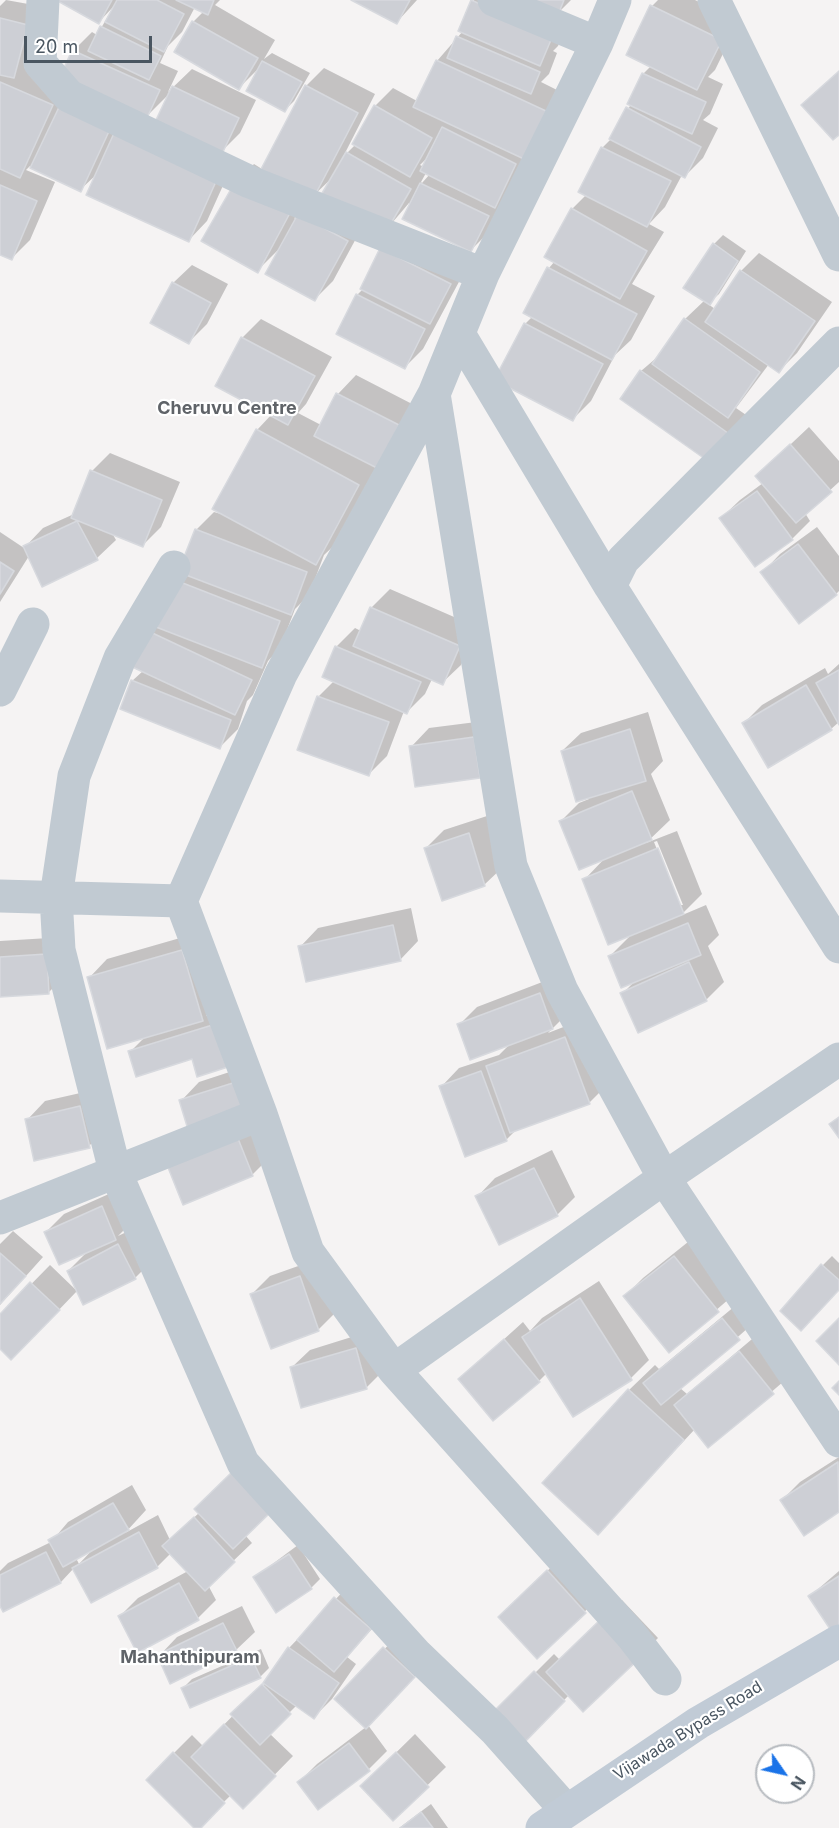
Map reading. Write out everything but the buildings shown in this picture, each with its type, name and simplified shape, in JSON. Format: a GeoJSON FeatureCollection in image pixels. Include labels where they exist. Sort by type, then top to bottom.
{"type":"FeatureCollection","features":[{"type":"Feature","properties":{"kind":"main road","name":"Vijawada Bypass Road"},"geometry":{"type":"LineString","coordinates":[[554,1819],[698,1723],[839,1641]]}},
{"type":"Feature","properties":{"kind":"street"},"geometry":{"type":"LineString","coordinates":[[43,0],[40,63],[69,96],[250,182],[483,274]]}},
{"type":"Feature","properties":{"kind":"street"},"geometry":{"type":"LineString","coordinates":[[494,0],[597,43]]}},
{"type":"Feature","properties":{"kind":"street"},"geometry":{"type":"LineString","coordinates":[[615,0],[597,43],[483,274],[434,394],[281,674],[180,901],[261,1114],[308,1252],[394,1370],[632,1636],[665,1679]]}},
{"type":"Feature","properties":{"kind":"street"},"geometry":{"type":"LineString","coordinates":[[714,0],[839,255]]}},
{"type":"Feature","properties":{"kind":"street"},"geometry":{"type":"LineString","coordinates":[[459,334],[610,586],[839,947]]}},
{"type":"Feature","properties":{"kind":"street"},"geometry":{"type":"LineString","coordinates":[[610,586],[623,560],[839,343]]}},
{"type":"Feature","properties":{"kind":"street"},"geometry":{"type":"LineString","coordinates":[[434,394],[511,867],[562,991],[664,1178],[839,1441]]}},
{"type":"Feature","properties":{"kind":"street"},"geometry":{"type":"LineString","coordinates":[[174,567],[120,658],[74,776],[56,897],[58,950],[115,1171],[243,1463],[417,1655],[495,1730],[554,1819]]}},
{"type":"Feature","properties":{"kind":"street"},"geometry":{"type":"LineString","coordinates":[[0,690],[33,624]]}},
{"type":"Feature","properties":{"kind":"street"},"geometry":{"type":"LineString","coordinates":[[0,896],[180,901]]}},
{"type":"Feature","properties":{"kind":"street"},"geometry":{"type":"LineString","coordinates":[[394,1370],[664,1178],[839,1059]]}},
{"type":"Feature","properties":{"kind":"street"},"geometry":{"type":"LineString","coordinates":[[0,1218],[261,1114]]}},
{"type":"Feature","properties":{"kind":"district","name":"Cheruvu Centre"},"geometry":{"type":"Point","coordinates":[227,409]}},
{"type":"Feature","properties":{"kind":"district","name":"Mahanthipuram"},"geometry":{"type":"Point","coordinates":[190,1658]}}]}
